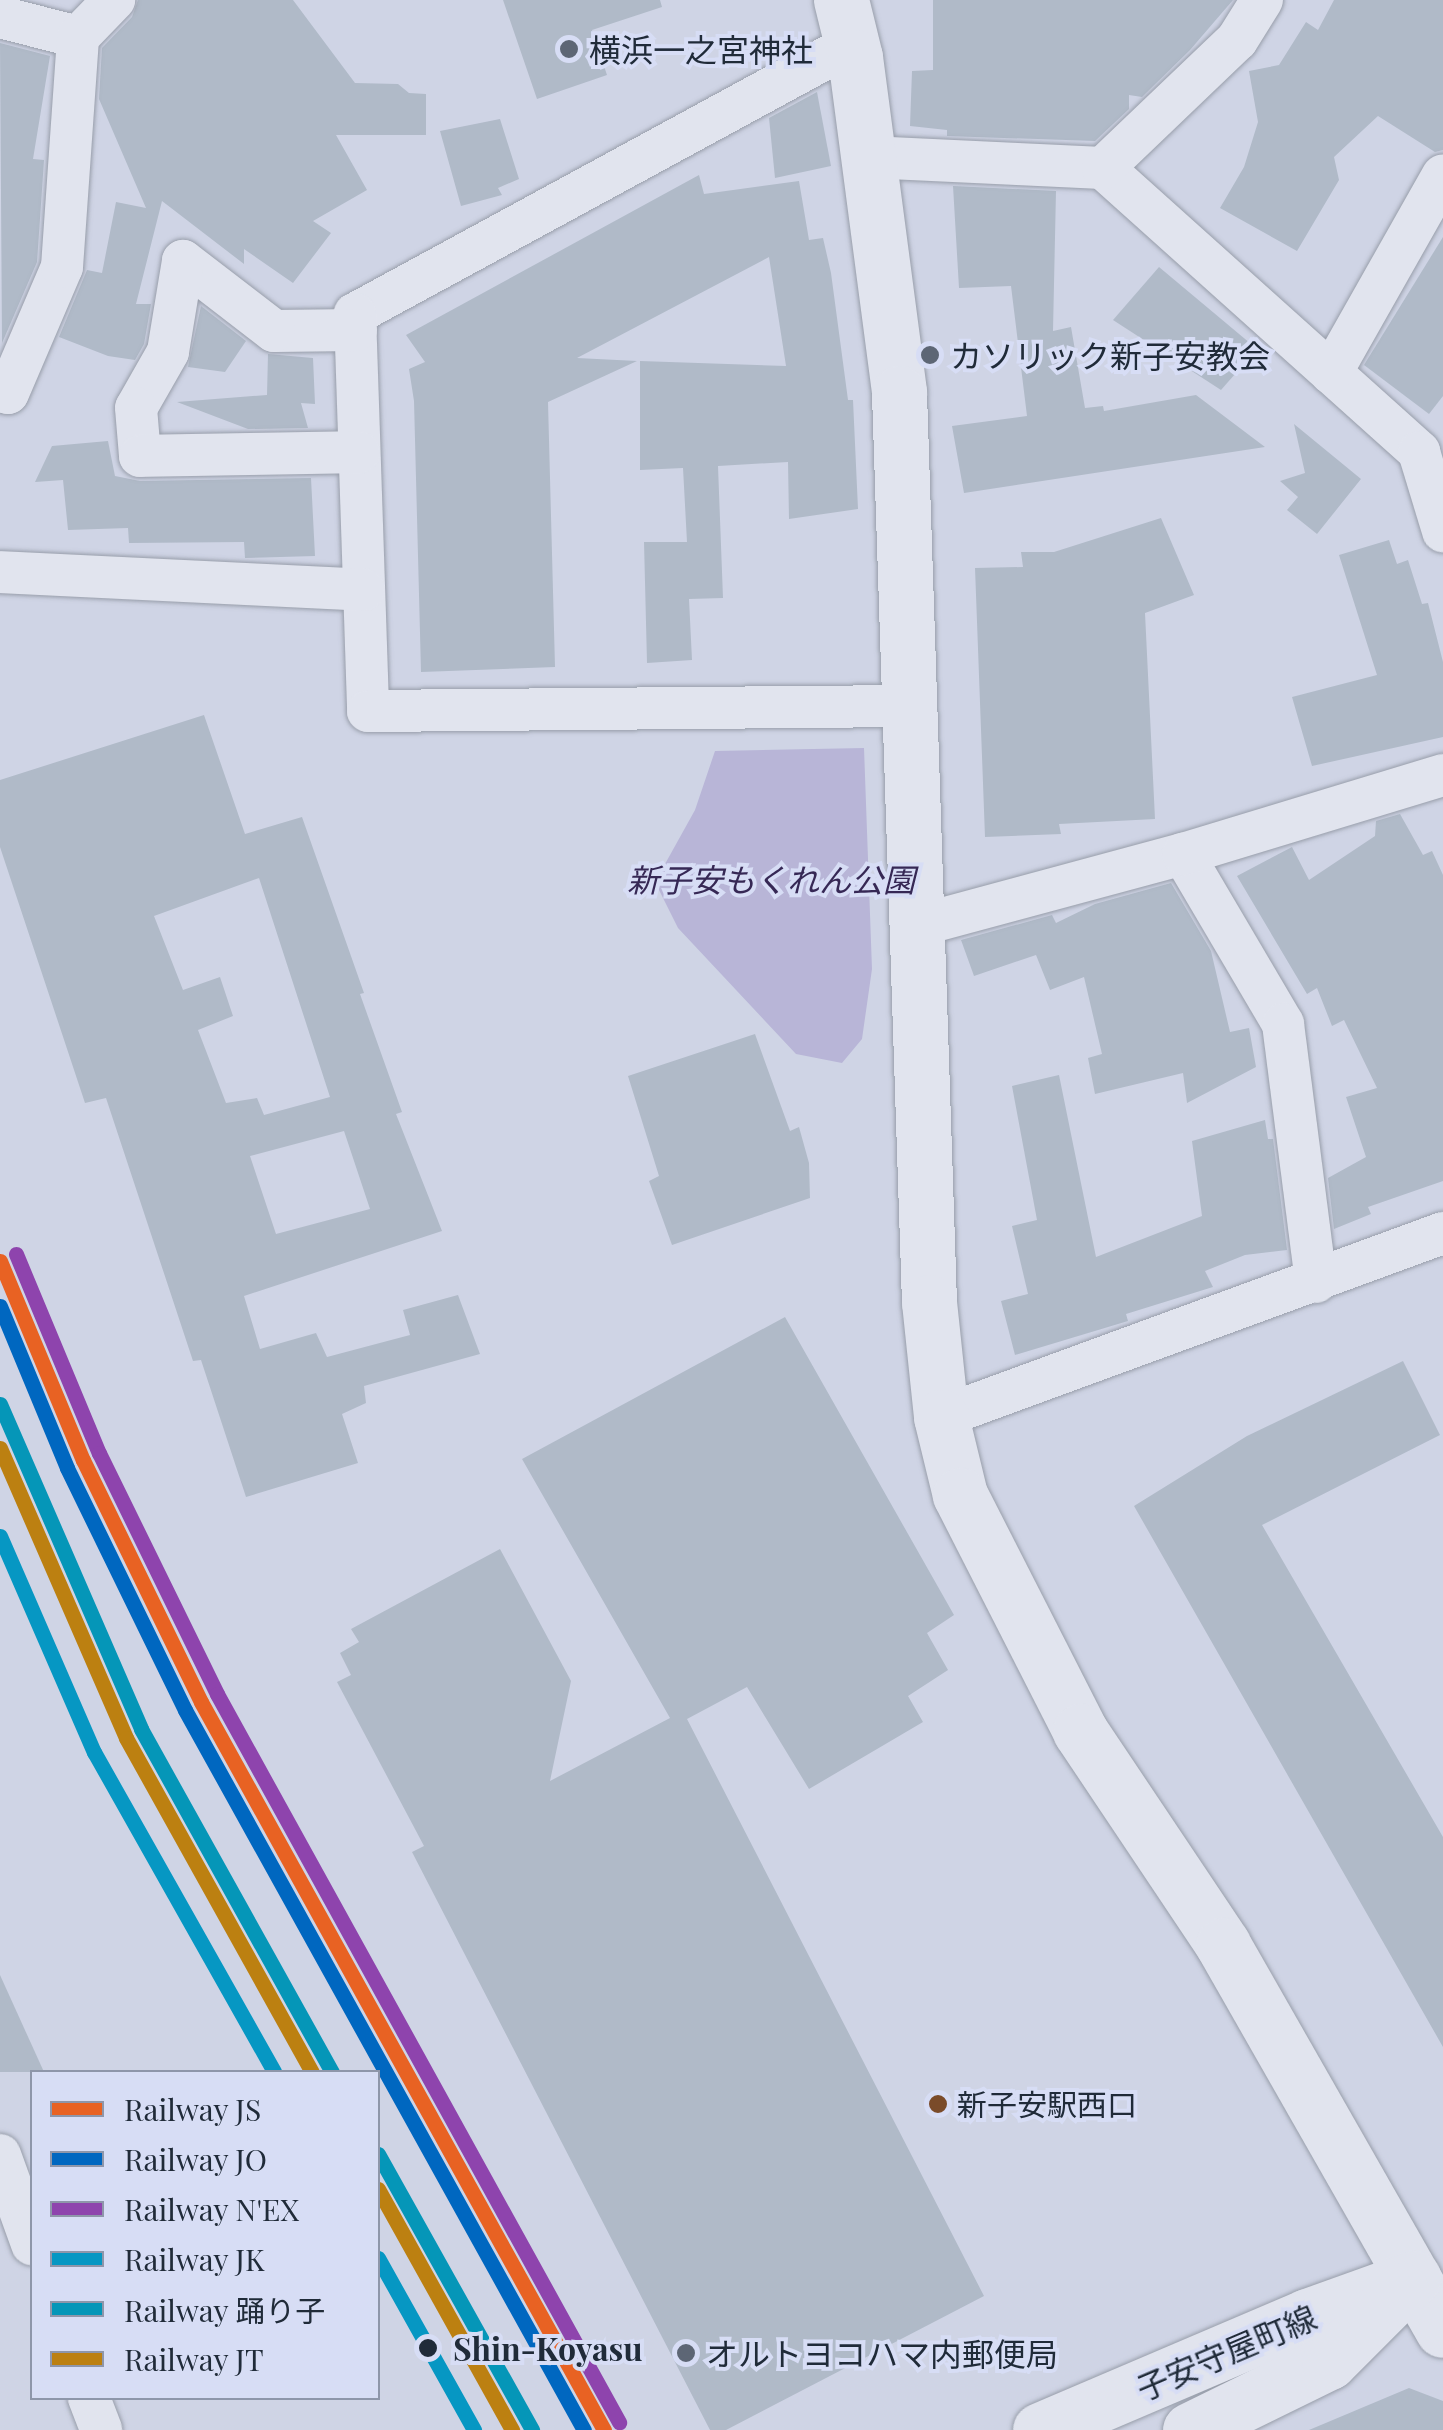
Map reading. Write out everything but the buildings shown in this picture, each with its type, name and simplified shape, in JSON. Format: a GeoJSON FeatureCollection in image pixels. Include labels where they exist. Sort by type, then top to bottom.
{"type":"FeatureCollection","features":[{"type":"Feature","properties":{"kind":"street"},"geometry":{"type":"LineString","coordinates":[[0,392],[8,393],[62,266],[78,37],[114,0]]}},
{"type":"Feature","properties":{"kind":"street"},"geometry":{"type":"LineString","coordinates":[[1103,168],[1237,40],[1262,0]]}},
{"type":"Feature","properties":{"kind":"street"},"geometry":{"type":"LineString","coordinates":[[0,17],[78,37]]}},
{"type":"Feature","properties":{"kind":"street"},"geometry":{"type":"LineString","coordinates":[[910,706],[368,712],[355,314],[846,22],[899,393],[910,706],[929,1302],[941,1417],[960,1495],[1080,1730],[1223,1945],[1428,2268],[1443,2330]]}},
{"type":"Feature","properties":{"kind":"street"},"geometry":{"type":"LineString","coordinates":[[868,157],[1103,168],[1419,452],[1443,531]]}},
{"type":"Feature","properties":{"kind":"street"},"geometry":{"type":"LineString","coordinates":[[1331,373],[1443,176]]}},
{"type":"Feature","properties":{"kind":"street"},"geometry":{"type":"LineString","coordinates":[[356,330],[274,331],[183,261],[168,352],[136,408],[140,456],[359,452]]}},
{"type":"Feature","properties":{"kind":"street"},"geometry":{"type":"LineString","coordinates":[[0,572],[364,590]]}},
{"type":"Feature","properties":{"kind":"street"},"geometry":{"type":"LineString","coordinates":[[916,926],[1184,854],[1443,775]]}},
{"type":"Feature","properties":{"kind":"street"},"geometry":{"type":"LineString","coordinates":[[1184,854],[1282,1024],[1316,1282]]}},
{"type":"Feature","properties":{"kind":"street"},"geometry":{"type":"LineString","coordinates":[[941,1417],[1443,1232]]}},
{"type":"Feature","properties":{"kind":"street"},"geometry":{"type":"LineString","coordinates":[[0,2155],[30,2238]]}},
{"type":"Feature","properties":{"kind":"street","name":"子安守屋町線"},"geometry":{"type":"LineString","coordinates":[[1040,2430],[1428,2268]]}},
{"type":"Feature","properties":{"kind":"street","name":"子安守屋町線"},"geometry":{"type":"LineString","coordinates":[[1190,2430],[1329,2362],[1428,2268]]}},
{"type":"Feature","properties":{"kind":"street"},"geometry":{"type":"LineString","coordinates":[[90,2400],[100,2430]]}},
{"type":"Feature","properties":{"kind":"green space","name":"新子安もくれん公園"},"geometry":{"type":"Polygon","coordinates":[[[864,748],[872,969],[862,1039],[842,1063],[796,1054],[678,928],[655,882],[695,810],[715,751],[864,748]]]}},
{"type":"Feature","properties":{"kind":"rail line","name":"N'EX"},"geometry":{"type":"LineString","coordinates":[[16,1254],[99,1453],[217,1694],[619,2422]]}},
{"type":"Feature","properties":{"kind":"rail line","name":"JS"},"geometry":{"type":"LineString","coordinates":[[0,1261],[83,1460],[201,1702],[604,2430]]}},
{"type":"Feature","properties":{"kind":"rail line","name":"JO"},"geometry":{"type":"LineString","coordinates":[[0,1306],[67,1468],[185,1710],[584,2430]]}},
{"type":"Feature","properties":{"kind":"rail line","name":"踊り子"},"geometry":{"type":"LineString","coordinates":[[0,1404],[141,1729],[331,2070]]}},
{"type":"Feature","properties":{"kind":"rail line","name":"JT"},"geometry":{"type":"LineString","coordinates":[[0,1448],[126,1738],[311,2070]]}},
{"type":"Feature","properties":{"kind":"rail line","name":"JK"},"geometry":{"type":"LineString","coordinates":[[0,1536],[94,1752],[273,2070]]}},
{"type":"Feature","properties":{"kind":"rail line","name":"踊り子"},"geometry":{"type":"LineString","coordinates":[[380,2158],[532,2430]]}},
{"type":"Feature","properties":{"kind":"rail line","name":"JT"},"geometry":{"type":"LineString","coordinates":[[380,2193],[512,2430]]}},
{"type":"Feature","properties":{"kind":"rail line","name":"JK"},"geometry":{"type":"LineString","coordinates":[[380,2262],[474,2430]]}},
{"type":"Feature","properties":{"kind":"place","name":"横浜一之宮神社"},"geometry":{"type":"Point","coordinates":[569,49]}},
{"type":"Feature","properties":{"kind":"place","name":"カソリック新子安教会"},"geometry":{"type":"Point","coordinates":[930,355]}},
{"type":"Feature","properties":{"kind":"place","name":"新子安駅西口"},"geometry":{"type":"Point","coordinates":[938,2104]}},
{"type":"Feature","properties":{"kind":"place","name":"Shin-Koyasu"},"geometry":{"type":"Point","coordinates":[428,2348]}},
{"type":"Feature","properties":{"kind":"place","name":"オルトヨコハマ内郵便局"},"geometry":{"type":"Point","coordinates":[686,2353]}}]}
